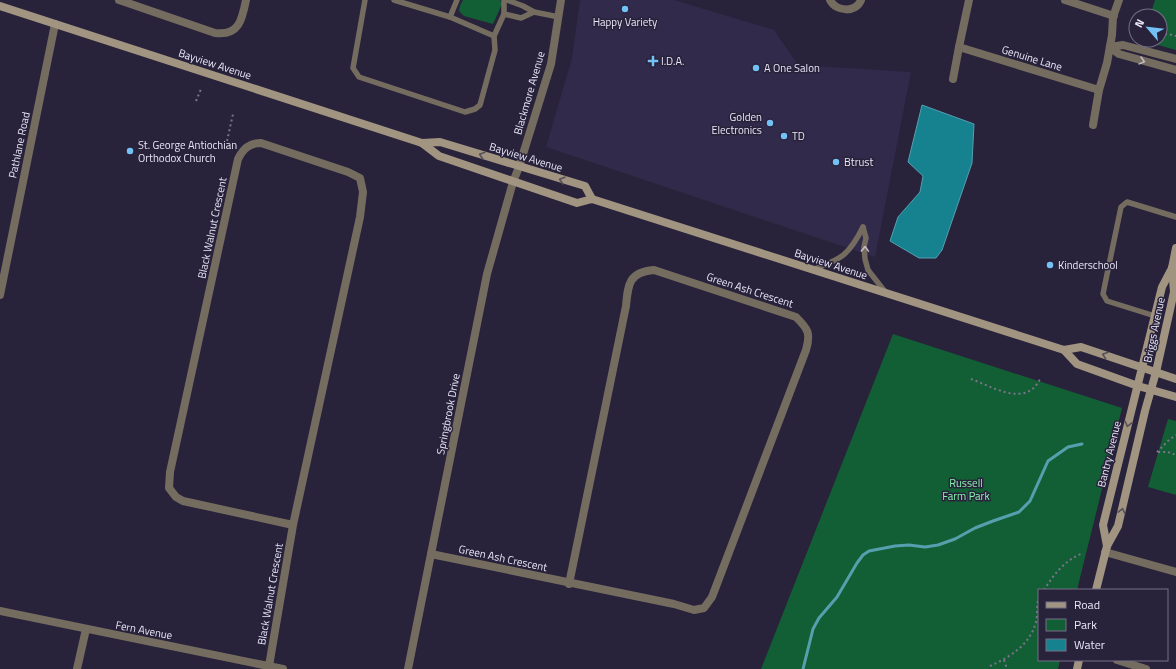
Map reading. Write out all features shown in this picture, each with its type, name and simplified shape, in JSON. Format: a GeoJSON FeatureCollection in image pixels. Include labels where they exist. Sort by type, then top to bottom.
{"type":"FeatureCollection","features":[{"type":"Feature","properties":{"kind":"main road","name":"Bayview Avenue"},"geometry":{"type":"LineString","coordinates":[[0,6],[422,143],[439,156],[577,203],[592,200],[1064,350],[1081,347],[1176,379]]}},
{"type":"Feature","properties":{"kind":"main road","name":"Bayview Avenue"},"geometry":{"type":"LineString","coordinates":[[422,143],[440,142],[585,186],[592,200]]}},
{"type":"Feature","properties":{"kind":"main road","name":"Briggs Avenue"},"geometry":{"type":"LineString","coordinates":[[1156,372],[1174,292],[1172,268],[1176,248]]}},
{"type":"Feature","properties":{"kind":"main road","name":"Briggs Avenue"},"geometry":{"type":"LineString","coordinates":[[1142,368],[1162,287],[1172,268]]}},
{"type":"Feature","properties":{"kind":"main road","name":"Bayview Avenue"},"geometry":{"type":"LineString","coordinates":[[1064,350],[1077,364],[1176,398]]}},
{"type":"Feature","properties":{"kind":"main road","name":"Bantry Avenue"},"geometry":{"type":"LineString","coordinates":[[1106,549],[1103,524],[1142,368]]}},
{"type":"Feature","properties":{"kind":"main road","name":"Bantry Avenue"},"geometry":{"type":"LineString","coordinates":[[1096,589],[1106,549],[1118,526],[1156,372]]}},
{"type":"Feature","properties":{"kind":"street"},"geometry":{"type":"LineString","coordinates":[[119,0],[215,33],[223,34],[230,33],[237,26],[243,16],[246,0]]}},
{"type":"Feature","properties":{"kind":"street","name":"Blackmore Avenue"},"geometry":{"type":"LineString","coordinates":[[519,167],[551,64],[561,0]]}},
{"type":"Feature","properties":{"kind":"street"},"geometry":{"type":"LineString","coordinates":[[830,0],[832,4],[842,9],[852,9],[861,2],[861,0]]}},
{"type":"Feature","properties":{"kind":"street"},"geometry":{"type":"LineString","coordinates":[[953,79],[969,0]]}},
{"type":"Feature","properties":{"kind":"street"},"geometry":{"type":"LineString","coordinates":[[1065,0],[1114,16]]}},
{"type":"Feature","properties":{"kind":"street"},"geometry":{"type":"LineString","coordinates":[[1093,125],[1099,90],[1106,69],[1114,16],[1119,0]]}},
{"type":"Feature","properties":{"kind":"street","name":"Pathlane Road"},"geometry":{"type":"LineString","coordinates":[[0,295],[55,24]]}},
{"type":"Feature","properties":{"kind":"street"},"geometry":{"type":"LineString","coordinates":[[1110,47],[1123,45],[1176,59]]}},
{"type":"Feature","properties":{"kind":"street","name":"Genuine Lane"},"geometry":{"type":"LineString","coordinates":[[959,47],[1099,90]]}},
{"type":"Feature","properties":{"kind":"street"},"geometry":{"type":"LineString","coordinates":[[1110,47],[1119,54],[1176,70]]}},
{"type":"Feature","properties":{"kind":"street","name":"Black Walnut Crescent"},"geometry":{"type":"LineString","coordinates":[[269,666],[293,525],[360,217],[363,192],[360,178],[348,172],[261,143],[253,143],[242,151],[238,159],[170,472],[169,488],[176,497],[184,502],[293,525]]}},
{"type":"Feature","properties":{"kind":"street","name":"Springbrook Drive"},"geometry":{"type":"LineString","coordinates":[[408,669],[487,274],[513,182],[519,167]]}},
{"type":"Feature","properties":{"kind":"street","name":"Green Ash Crescent"},"geometry":{"type":"LineString","coordinates":[[431,554],[570,584],[674,604],[694,610],[704,608],[712,597],[806,350],[809,339],[807,328],[796,317],[654,270],[643,271],[633,277],[628,290],[570,584]]}},
{"type":"Feature","properties":{"kind":"street"},"geometry":{"type":"LineString","coordinates":[[1106,549],[1176,572]]}},
{"type":"Feature","properties":{"kind":"street","name":"Fern Avenue"},"geometry":{"type":"LineString","coordinates":[[0,612],[283,669]]}},
{"type":"Feature","properties":{"kind":"street"},"geometry":{"type":"LineString","coordinates":[[77,669],[86,629]]}},
{"type":"Feature","properties":{"kind":"street"},"geometry":{"type":"LineString","coordinates":[[1120,661],[1146,669]]}},
{"type":"Feature","properties":{"kind":"lane"},"geometry":{"type":"LineString","coordinates":[[365,0],[353,68],[360,77],[465,112],[475,109],[480,104],[495,50],[494,36],[504,14],[506,0],[534,12],[558,17]]}},
{"type":"Feature","properties":{"kind":"lane"},"geometry":{"type":"LineString","coordinates":[[394,0],[406,2],[450,17],[494,36]]}},
{"type":"Feature","properties":{"kind":"lane"},"geometry":{"type":"LineString","coordinates":[[450,17],[457,0]]}},
{"type":"Feature","properties":{"kind":"lane"},"geometry":{"type":"LineString","coordinates":[[504,14],[521,18],[534,12]]}},
{"type":"Feature","properties":{"kind":"lane"},"geometry":{"type":"LineString","coordinates":[[1155,316],[1107,301],[1104,294],[1121,207],[1127,202],[1176,217]]}},
{"type":"Feature","properties":{"kind":"lane"},"geometry":{"type":"LineString","coordinates":[[812,270],[831,263],[847,253],[854,244],[863,227],[866,238],[864,247],[865,259],[868,270],[886,293]]}},
{"type":"Feature","properties":{"kind":"path"},"geometry":{"type":"LineString","coordinates":[[196,101],[202,89]]}},
{"type":"Feature","properties":{"kind":"path"},"geometry":{"type":"LineString","coordinates":[[227,141],[233,114]]}},
{"type":"Feature","properties":{"kind":"path"},"geometry":{"type":"LineString","coordinates":[[971,379],[1012,394],[1025,394],[1033,389],[1040,379]]}},
{"type":"Feature","properties":{"kind":"path"},"geometry":{"type":"LineString","coordinates":[[1176,435],[1157,452],[1173,453],[1176,456]]}},
{"type":"Feature","properties":{"kind":"path"},"geometry":{"type":"LineString","coordinates":[[1045,589],[1053,575],[1073,557],[1083,553]]}},
{"type":"Feature","properties":{"kind":"path"},"geometry":{"type":"LineString","coordinates":[[990,666],[1014,654],[1026,643],[1036,622],[1038,605]]}},
{"type":"Feature","properties":{"kind":"path"},"geometry":{"type":"LineString","coordinates":[[1004,660],[1007,669]]}},
{"type":"Feature","properties":{"kind":"shaded area"},"geometry":{"type":"Polygon","coordinates":[[[580,0],[674,0],[774,30],[798,65],[911,72],[875,257],[546,147],[572,58],[580,0]]]}},
{"type":"Feature","properties":{"kind":"green space"},"geometry":{"type":"Polygon","coordinates":[[[463,0],[500,0],[502,4],[493,24],[464,16],[459,11],[463,0]]]}},
{"type":"Feature","properties":{"kind":"green space"},"geometry":{"type":"Polygon","coordinates":[[[1155,0],[1176,0],[1176,50],[1168,48],[1168,8],[1152,8],[1155,0]]]}},
{"type":"Feature","properties":{"kind":"green space","name":"Russell Farm Park"},"geometry":{"type":"Polygon","coordinates":[[[893,334],[1122,408],[1077,589],[1038,589],[1038,661],[1060,661],[1058,669],[761,669],[893,334]]]}},
{"type":"Feature","properties":{"kind":"green space"},"geometry":{"type":"Polygon","coordinates":[[[1168,419],[1176,421],[1176,495],[1148,487],[1168,419]]]}},
{"type":"Feature","properties":{"kind":"water"},"geometry":{"type":"Polygon","coordinates":[[[922,105],[974,124],[972,163],[942,250],[936,258],[919,258],[890,241],[898,217],[920,192],[923,176],[908,162],[922,105]]]}},
{"type":"Feature","properties":{"kind":"waterway"},"geometry":{"type":"LineString","coordinates":[[803,669],[813,629],[819,618],[837,597],[863,555],[869,551],[895,546],[909,545],[925,547],[938,545],[955,539],[975,528],[1019,512],[1030,501],[1048,461],[1068,447],[1082,444]]}},
{"type":"Feature","properties":{"kind":"place","name":"Happy Variety"},"geometry":{"type":"Point","coordinates":[625,9]}},
{"type":"Feature","properties":{"kind":"place","name":"I.D.A."},"geometry":{"type":"Point","coordinates":[653,61]}},
{"type":"Feature","properties":{"kind":"place","name":"A One Salon"},"geometry":{"type":"Point","coordinates":[756,68]}},
{"type":"Feature","properties":{"kind":"place","name":"Golden Electronics"},"geometry":{"type":"Point","coordinates":[770,123]}},
{"type":"Feature","properties":{"kind":"place","name":"TD"},"geometry":{"type":"Point","coordinates":[784,136]}},
{"type":"Feature","properties":{"kind":"place","name":"St. George Antiochian Orthodox Church"},"geometry":{"type":"Point","coordinates":[130,151]}},
{"type":"Feature","properties":{"kind":"place","name":"Btrust"},"geometry":{"type":"Point","coordinates":[836,162]}},
{"type":"Feature","properties":{"kind":"place","name":"Kinderschool"},"geometry":{"type":"Point","coordinates":[1050,265]}}]}
